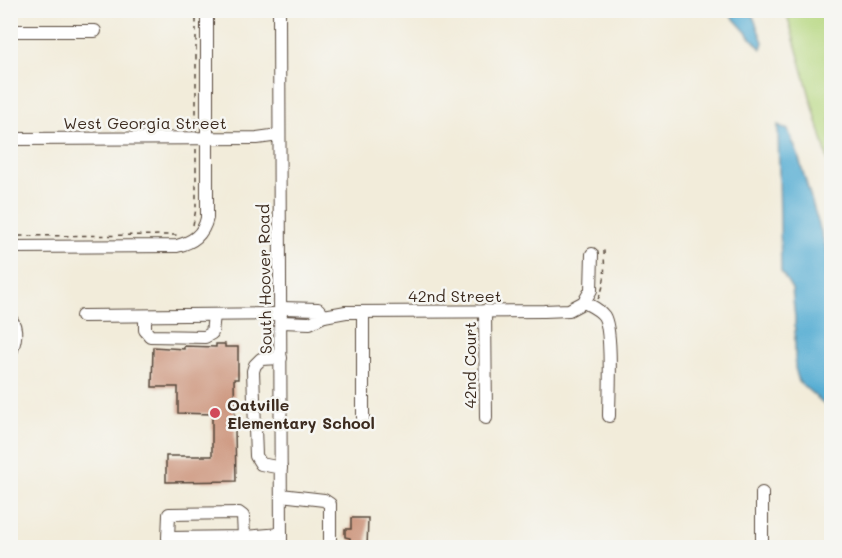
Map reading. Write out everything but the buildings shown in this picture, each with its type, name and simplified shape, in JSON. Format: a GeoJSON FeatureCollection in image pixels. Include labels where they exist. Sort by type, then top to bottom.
{"type":"FeatureCollection","features":[{"type":"Feature","properties":{"kind":"street"},"geometry":{"type":"LineString","coordinates":[[10,247],[177,246],[190,242],[207,218],[201,138],[207,10]]}},
{"type":"Feature","properties":{"kind":"street","name":"South Hoover Road"},"geometry":{"type":"LineString","coordinates":[[279,10],[281,548]]}},
{"type":"Feature","properties":{"kind":"street"},"geometry":{"type":"LineString","coordinates":[[10,31],[95,31]]}},
{"type":"Feature","properties":{"kind":"street","name":"West Georgia Street"},"geometry":{"type":"LineString","coordinates":[[10,139],[256,138],[279,135]]}},
{"type":"Feature","properties":{"kind":"street"},"geometry":{"type":"LineString","coordinates":[[592,254],[591,290],[584,303],[594,307],[604,316],[609,331],[609,416]]}},
{"type":"Feature","properties":{"kind":"street","name":"42nd Street"},"geometry":{"type":"LineString","coordinates":[[82,316],[281,315],[318,309],[324,316],[363,312],[569,310],[584,303]]}},
{"type":"Feature","properties":{"kind":"street","name":"42nd Court"},"geometry":{"type":"LineString","coordinates":[[485,311],[486,418]]}},
{"type":"Feature","properties":{"kind":"street"},"geometry":{"type":"LineString","coordinates":[[363,312],[363,420]]}},
{"type":"Feature","properties":{"kind":"street"},"geometry":{"type":"LineString","coordinates":[[145,316],[145,330],[150,336],[205,337],[212,333],[214,315]]}},
{"type":"Feature","properties":{"kind":"street"},"geometry":{"type":"LineString","coordinates":[[10,318],[14,323],[16,334],[10,355]]}},
{"type":"Feature","properties":{"kind":"street"},"geometry":{"type":"LineString","coordinates":[[281,358],[261,359],[255,365],[254,371],[256,456],[261,464],[281,468]]}},
{"type":"Feature","properties":{"kind":"street"},"geometry":{"type":"LineString","coordinates":[[762,493],[762,548]]}},
{"type":"Feature","properties":{"kind":"street"},"geometry":{"type":"LineString","coordinates":[[281,495],[324,500],[330,504],[330,548]]}},
{"type":"Feature","properties":{"kind":"street"},"geometry":{"type":"LineString","coordinates":[[244,537],[243,516],[239,513],[169,513],[168,537],[244,537],[281,534]]}},
{"type":"Feature","properties":{"kind":"path"},"geometry":{"type":"LineString","coordinates":[[196,10],[201,138],[196,231]]}},
{"type":"Feature","properties":{"kind":"path"},"geometry":{"type":"LineString","coordinates":[[10,236],[180,235]]}},
{"type":"Feature","properties":{"kind":"green space"},"geometry":{"type":"Polygon","coordinates":[[[786,11],[831,11],[831,171],[786,11]]]}},
{"type":"Feature","properties":{"kind":"water"},"geometry":{"type":"Polygon","coordinates":[[[727,11],[751,11],[763,42],[761,49],[727,11]]]}},
{"type":"Feature","properties":{"kind":"water"},"geometry":{"type":"Polygon","coordinates":[[[778,125],[788,130],[797,152],[831,265],[831,410],[799,382],[795,368],[795,318],[792,289],[781,271],[778,125]]]}},
{"type":"Feature","properties":{"kind":"place","name":"Oatville Elementary School"},"geometry":{"type":"Point","coordinates":[215,413]}}]}
